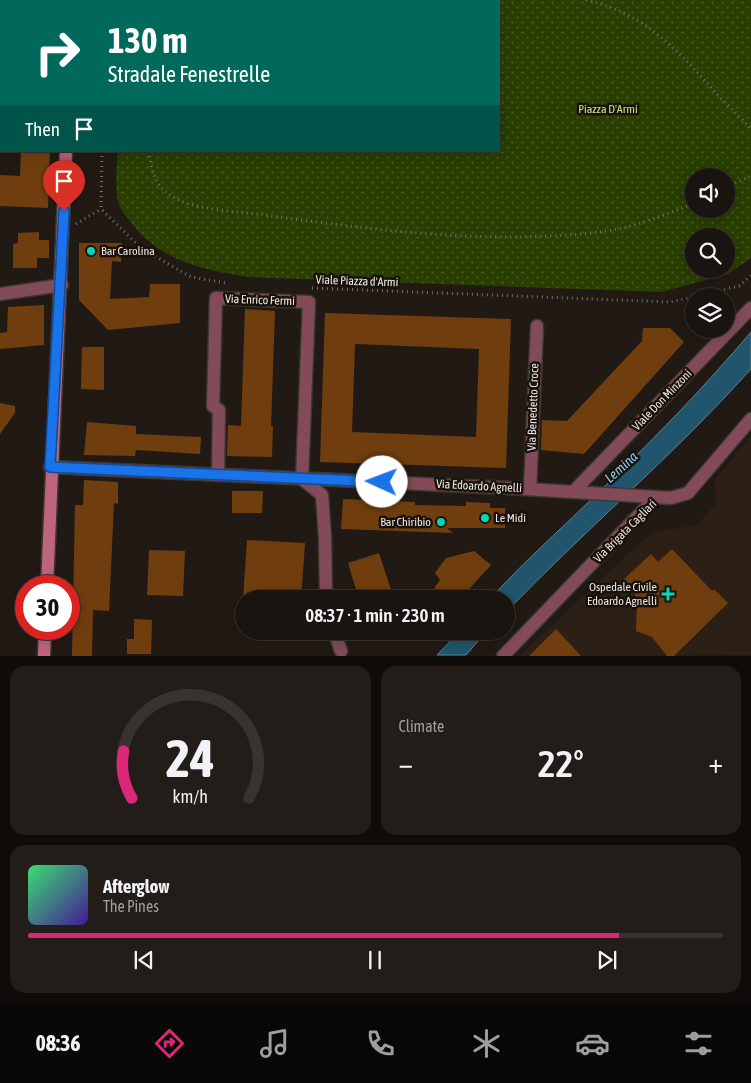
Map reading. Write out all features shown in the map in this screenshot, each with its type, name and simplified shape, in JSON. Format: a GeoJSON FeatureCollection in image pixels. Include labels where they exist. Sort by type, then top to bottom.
{"type":"FeatureCollection","features":[{"type":"Feature","properties":{"kind":"main road"},"geometry":{"type":"LineString","coordinates":[[46,575],[50,467],[62,285],[66,152]]}},
{"type":"Feature","properties":{"kind":"main road"},"geometry":{"type":"LineString","coordinates":[[44,656],[45,640]]}},
{"type":"Feature","properties":{"kind":"street"},"geometry":{"type":"LineString","coordinates":[[0,294],[62,285]]}},
{"type":"Feature","properties":{"kind":"street","name":"Via Enrico Fermi"},"geometry":{"type":"LineString","coordinates":[[218,475],[219,410],[212,406],[216,298],[309,302],[302,478]]}},
{"type":"Feature","properties":{"kind":"street","name":"Viale Don Minzoni"},"geometry":{"type":"LineString","coordinates":[[573,492],[751,308]]}},
{"type":"Feature","properties":{"kind":"street","name":"Via Benedetto Croce"},"geometry":{"type":"LineString","coordinates":[[530,489],[537,326]]}},
{"type":"Feature","properties":{"kind":"street","name":"Via Brigata Cagliari"},"geometry":{"type":"LineString","coordinates":[[503,656],[656,498],[671,498],[688,493],[751,419]]}},
{"type":"Feature","properties":{"kind":"street","name":"Via Edoardo Agnelli"},"geometry":{"type":"LineString","coordinates":[[50,467],[530,489],[656,498]]}},
{"type":"Feature","properties":{"kind":"street"},"geometry":{"type":"LineString","coordinates":[[302,478],[322,494],[326,590]]}},
{"type":"Feature","properties":{"kind":"street"},"geometry":{"type":"LineString","coordinates":[[337,640],[341,651]]}},
{"type":"Feature","properties":{"kind":"path"},"geometry":{"type":"LineString","coordinates":[[586,0],[622,10],[659,34],[684,57],[751,129]]}},
{"type":"Feature","properties":{"kind":"path"},"geometry":{"type":"LineString","coordinates":[[102,152],[101,208],[142,248],[191,277],[233,283]]}},
{"type":"Feature","properties":{"kind":"path"},"geometry":{"type":"LineString","coordinates":[[149,152],[152,171],[157,182],[166,193],[188,203],[197,206],[360,228],[456,235],[567,235],[646,223],[685,207]]}},
{"type":"Feature","properties":{"kind":"path"},"geometry":{"type":"LineString","coordinates":[[735,184],[751,176]]}},
{"type":"Feature","properties":{"kind":"path"},"geometry":{"type":"LineString","coordinates":[[64,231],[101,208]]}},
{"type":"Feature","properties":{"kind":"path","name":"Viale Piazza d'Armi"},"geometry":{"type":"LineString","coordinates":[[730,288],[739,286],[751,276]]}},
{"type":"Feature","properties":{"kind":"path","name":"Viale Piazza d'Armi"},"geometry":{"type":"LineString","coordinates":[[305,287],[670,302],[685,298]]}},
{"type":"Feature","properties":{"kind":"shaded area","name":"Ospedale Civile Edoardo Agnelli"},"geometry":{"type":"Polygon","coordinates":[[[751,436],[751,655],[519,656],[651,533],[697,525],[716,504],[715,480],[751,436]]]}},
{"type":"Feature","properties":{"kind":"green space","name":"Piazza D'Armi"},"geometry":{"type":"Polygon","coordinates":[[[500,0],[751,0],[751,258],[735,269],[735,228],[685,228],[685,278],[713,278],[661,292],[247,277],[182,261],[154,246],[141,235],[120,207],[116,185],[118,152],[500,152],[500,0]]]}},
{"type":"Feature","properties":{"kind":"water"},"geometry":{"type":"Polygon","coordinates":[[[751,332],[751,369],[692,431],[515,603],[515,590],[498,590],[663,429],[751,332]]]}},
{"type":"Feature","properties":{"kind":"water"},"geometry":{"type":"Polygon","coordinates":[[[451,640],[479,640],[466,655],[437,655],[451,640]]]}},
{"type":"Feature","properties":{"kind":"building"},"geometry":{"type":"Polygon","coordinates":[[[21,152],[50,152],[48,208],[0,206],[0,175],[20,176],[21,152]]]}},
{"type":"Feature","properties":{"kind":"building"},"geometry":{"type":"Polygon","coordinates":[[[39,232],[39,240],[49,240],[49,258],[37,258],[37,268],[13,268],[13,244],[18,243],[18,233],[39,232]]]}},
{"type":"Feature","properties":{"kind":"building"},"geometry":{"type":"Polygon","coordinates":[[[79,243],[122,243],[121,262],[112,261],[110,299],[149,297],[150,284],[180,284],[180,323],[108,330],[79,300],[79,243]]]}},
{"type":"Feature","properties":{"kind":"building"},"geometry":{"type":"Polygon","coordinates":[[[44,305],[44,345],[0,349],[0,333],[7,332],[8,307],[44,305]]]}},
{"type":"Feature","properties":{"kind":"building"},"geometry":{"type":"Polygon","coordinates":[[[245,309],[275,311],[271,426],[273,426],[272,457],[227,456],[228,425],[241,426],[245,309]]]}},
{"type":"Feature","properties":{"kind":"building"},"geometry":{"type":"Polygon","coordinates":[[[325,313],[511,319],[506,468],[320,462],[325,313]],[[355,344],[352,432],[476,437],[479,349],[355,344]]]}},
{"type":"Feature","properties":{"kind":"building"},"geometry":{"type":"Polygon","coordinates":[[[643,328],[670,328],[684,342],[584,454],[541,450],[542,420],[567,421],[642,341],[643,328]]]}},
{"type":"Feature","properties":{"kind":"building"},"geometry":{"type":"Polygon","coordinates":[[[82,347],[104,347],[104,390],[81,389],[82,347]]]}},
{"type":"Feature","properties":{"kind":"building"},"geometry":{"type":"Polygon","coordinates":[[[0,403],[15,406],[15,413],[0,434],[0,403]]]}},
{"type":"Feature","properties":{"kind":"building"},"geometry":{"type":"Polygon","coordinates":[[[87,422],[136,426],[136,434],[201,437],[200,454],[136,450],[135,456],[84,455],[87,422]]]}},
{"type":"Feature","properties":{"kind":"building"},"geometry":{"type":"Polygon","coordinates":[[[84,480],[118,482],[118,504],[114,503],[109,611],[93,610],[92,656],[72,656],[72,640],[80,640],[80,575],[74,575],[75,505],[83,505],[84,480]]]}},
{"type":"Feature","properties":{"kind":"building"},"geometry":{"type":"Polygon","coordinates":[[[232,491],[263,491],[262,513],[232,513],[232,491]]]}},
{"type":"Feature","properties":{"kind":"building"},"geometry":{"type":"Polygon","coordinates":[[[343,499],[415,502],[415,505],[466,506],[466,502],[490,503],[490,508],[505,508],[505,528],[447,528],[453,533],[341,529],[343,499]]]}},
{"type":"Feature","properties":{"kind":"building"},"geometry":{"type":"Polygon","coordinates":[[[247,540],[305,543],[302,590],[244,590],[247,540]]]}},
{"type":"Feature","properties":{"kind":"building"},"geometry":{"type":"Polygon","coordinates":[[[672,549],[712,591],[714,589],[728,603],[674,656],[667,656],[652,637],[636,631],[637,601],[633,589],[624,579],[651,554],[658,562],[672,549]]]}},
{"type":"Feature","properties":{"kind":"building"},"geometry":{"type":"Polygon","coordinates":[[[149,550],[185,551],[183,596],[147,595],[149,550]]]}},
{"type":"Feature","properties":{"kind":"building"},"geometry":{"type":"Polygon","coordinates":[[[474,551],[491,565],[468,590],[435,590],[440,580],[435,573],[446,558],[474,551]]]}},
{"type":"Feature","properties":{"kind":"building"},"geometry":{"type":"Polygon","coordinates":[[[379,553],[391,590],[356,590],[348,563],[379,553]]]}},
{"type":"Feature","properties":{"kind":"building"},"geometry":{"type":"Polygon","coordinates":[[[134,619],[152,620],[151,654],[127,654],[127,639],[134,639],[134,619]]]}},
{"type":"Feature","properties":{"kind":"building"},"geometry":{"type":"Polygon","coordinates":[[[556,629],[581,656],[529,656],[556,629]]]}},
{"type":"Feature","properties":{"kind":"place","name":"Bar Carolina"},"geometry":{"type":"Point","coordinates":[91,251]}},
{"type":"Feature","properties":{"kind":"place","name":"Le Midi"},"geometry":{"type":"Point","coordinates":[485,518]}},
{"type":"Feature","properties":{"kind":"place","name":"Bar Chiribio"},"geometry":{"type":"Point","coordinates":[441,522]}},
{"type":"Feature","properties":{"kind":"place","name":"Ospedale Civile Edoardo Agnelli"},"geometry":{"type":"Point","coordinates":[668,594]}},
{"type":"Feature","properties":{"kind":"route"},"geometry":{"type":"LineString","coordinates":[[64,211],[62,285],[50,467],[382,482]]}},
{"type":"Feature","properties":{"kind":"water label","name":"Lemina"},"geometry":{"type":"Point","coordinates":[621,467]}}]}
